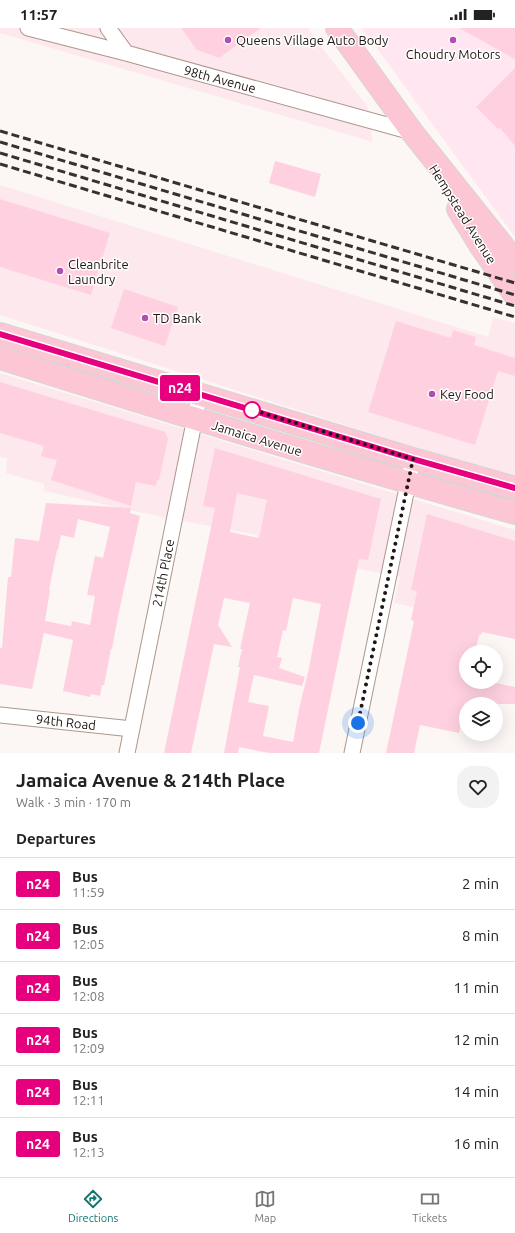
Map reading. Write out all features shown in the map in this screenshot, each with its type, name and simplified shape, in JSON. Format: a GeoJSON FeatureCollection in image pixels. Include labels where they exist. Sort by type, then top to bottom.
{"type":"FeatureCollection","features":[{"type":"Feature","properties":{"kind":"main road","name":"Hempstead Avenue"},"geometry":{"type":"LineString","coordinates":[[337,28],[412,132],[515,261]]}},
{"type":"Feature","properties":{"kind":"main road","name":"Hempstead Avenue"},"geometry":{"type":"LineString","coordinates":[[412,132],[480,245],[515,296]]}},
{"type":"Feature","properties":{"kind":"main road","name":"Jamaica Avenue"},"geometry":{"type":"LineString","coordinates":[[0,334],[200,393],[413,459],[515,488]]}},
{"type":"Feature","properties":{"kind":"main road","name":"Jamaica Avenue"},"geometry":{"type":"LineString","coordinates":[[0,358],[194,419],[515,513]]}},
{"type":"Feature","properties":{"kind":"street","name":"98th Avenue"},"geometry":{"type":"LineString","coordinates":[[28,28],[126,53],[412,132]]}},
{"type":"Feature","properties":{"kind":"street"},"geometry":{"type":"LineString","coordinates":[[108,28],[126,53]]}},
{"type":"Feature","properties":{"kind":"street","name":"214th Place"},"geometry":{"type":"LineString","coordinates":[[127,753],[200,393]]}},
{"type":"Feature","properties":{"kind":"street"},"geometry":{"type":"LineString","coordinates":[[352,753],[407,482],[413,459]]}},
{"type":"Feature","properties":{"kind":"street","name":"94th Road"},"geometry":{"type":"LineString","coordinates":[[0,715],[132,729]]}},
{"type":"Feature","properties":{"kind":"shaded area"},"geometry":{"type":"Polygon","coordinates":[[[0,28],[307,28],[367,106],[373,142],[0,33],[0,28]]]}},
{"type":"Feature","properties":{"kind":"shaded area"},"geometry":{"type":"Polygon","coordinates":[[[362,28],[515,28],[515,237],[362,28]]]}},
{"type":"Feature","properties":{"kind":"shaded area"},"geometry":{"type":"Polygon","coordinates":[[[0,185],[488,337],[493,319],[492,317],[515,323],[515,479],[0,315],[0,185]]]}},
{"type":"Feature","properties":{"kind":"shaded area"},"geometry":{"type":"Polygon","coordinates":[[[0,373],[515,530],[515,606],[489,622],[394,603],[400,577],[256,549],[258,535],[167,518],[44,491],[44,484],[6,473],[7,458],[0,457],[0,373]]]}},
{"type":"Feature","properties":{"kind":"building","name":"Queens Village Auto Body"},"geometry":{"type":"Polygon","coordinates":[[[181,28],[261,28],[219,58],[195,49],[181,28]]]}},
{"type":"Feature","properties":{"kind":"building"},"geometry":{"type":"Polygon","coordinates":[[[459,28],[515,28],[515,59],[459,28]]]}},
{"type":"Feature","properties":{"kind":"building"},"geometry":{"type":"Polygon","coordinates":[[[515,68],[515,146],[500,128],[498,129],[476,107],[515,68]]]}},
{"type":"Feature","properties":{"kind":"building"},"geometry":{"type":"Polygon","coordinates":[[[275,161],[321,174],[315,197],[269,183],[275,161]]]}},
{"type":"Feature","properties":{"kind":"building"},"geometry":{"type":"Polygon","coordinates":[[[0,199],[110,233],[91,295],[0,267],[0,199]]]}},
{"type":"Feature","properties":{"kind":"building","name":"TD Bank"},"geometry":{"type":"Polygon","coordinates":[[[124,289],[178,307],[165,346],[111,328],[124,289]]]}},
{"type":"Feature","properties":{"kind":"building","name":"Key Food"},"geometry":{"type":"Polygon","coordinates":[[[396,321],[451,338],[453,330],[476,337],[474,345],[515,358],[515,376],[498,371],[475,445],[368,412],[396,321]]]}},
{"type":"Feature","properties":{"kind":"building"},"geometry":{"type":"Polygon","coordinates":[[[0,382],[165,432],[168,439],[159,480],[157,480],[156,486],[136,482],[131,506],[51,480],[57,460],[41,456],[44,446],[0,433],[0,382]]]}},
{"type":"Feature","properties":{"kind":"building"},"geometry":{"type":"Polygon","coordinates":[[[215,448],[381,499],[368,560],[359,559],[319,753],[269,753],[239,747],[238,753],[224,753],[240,667],[238,667],[242,649],[240,649],[250,603],[224,598],[218,625],[232,647],[214,644],[191,753],[164,753],[215,508],[203,506],[215,448]],[[237,493],[230,532],[259,538],[267,500],[237,493]],[[293,598],[286,631],[283,630],[277,657],[282,658],[279,668],[305,677],[302,686],[254,675],[248,702],[269,706],[263,736],[293,742],[321,604],[293,598]]]}},
{"type":"Feature","properties":{"kind":"building"},"geometry":{"type":"Polygon","coordinates":[[[46,503],[131,508],[130,513],[140,516],[104,685],[102,685],[100,696],[91,694],[90,697],[63,691],[73,640],[44,633],[32,689],[0,684],[0,648],[2,648],[8,577],[11,577],[15,538],[39,541],[46,503]],[[78,519],[74,538],[61,535],[49,590],[45,621],[71,626],[72,621],[90,625],[95,596],[87,595],[95,556],[103,558],[110,527],[78,519]]]}},
{"type":"Feature","properties":{"kind":"building"},"geometry":{"type":"Polygon","coordinates":[[[427,514],[515,541],[515,639],[482,632],[481,635],[479,635],[477,645],[459,645],[459,689],[503,689],[503,684],[515,687],[515,704],[503,704],[503,697],[459,697],[459,733],[420,725],[414,753],[386,753],[414,621],[411,620],[417,591],[411,590],[427,514]]]}},
{"type":"Feature","properties":{"kind":"railway"},"geometry":{"type":"LineString","coordinates":[[0,131],[515,283]]}},
{"type":"Feature","properties":{"kind":"railway"},"geometry":{"type":"LineString","coordinates":[[0,142],[515,295]]}},
{"type":"Feature","properties":{"kind":"railway"},"geometry":{"type":"LineString","coordinates":[[0,153],[515,306]]}},
{"type":"Feature","properties":{"kind":"railway"},"geometry":{"type":"LineString","coordinates":[[0,164],[515,317]]}},
{"type":"Feature","properties":{"kind":"bus line","name":"n24"},"geometry":{"type":"LineString","coordinates":[[0,334],[200,393],[413,459],[515,488]]}},
{"type":"Feature","properties":{"kind":"place","name":"Queens Village Auto Body"},"geometry":{"type":"Point","coordinates":[228,40]}},
{"type":"Feature","properties":{"kind":"place","name":"Choudry Motors"},"geometry":{"type":"Point","coordinates":[453,40]}},
{"type":"Feature","properties":{"kind":"place","name":"Cleanbrite Laundry"},"geometry":{"type":"Point","coordinates":[60,271]}},
{"type":"Feature","properties":{"kind":"place","name":"TD Bank"},"geometry":{"type":"Point","coordinates":[145,318]}},
{"type":"Feature","properties":{"kind":"place","name":"Key Food"},"geometry":{"type":"Point","coordinates":[432,394]}},
{"type":"Feature","properties":{"kind":"route"},"geometry":{"type":"LineString","coordinates":[[252,410],[250,409],[413,459],[358,723]]}}]}
